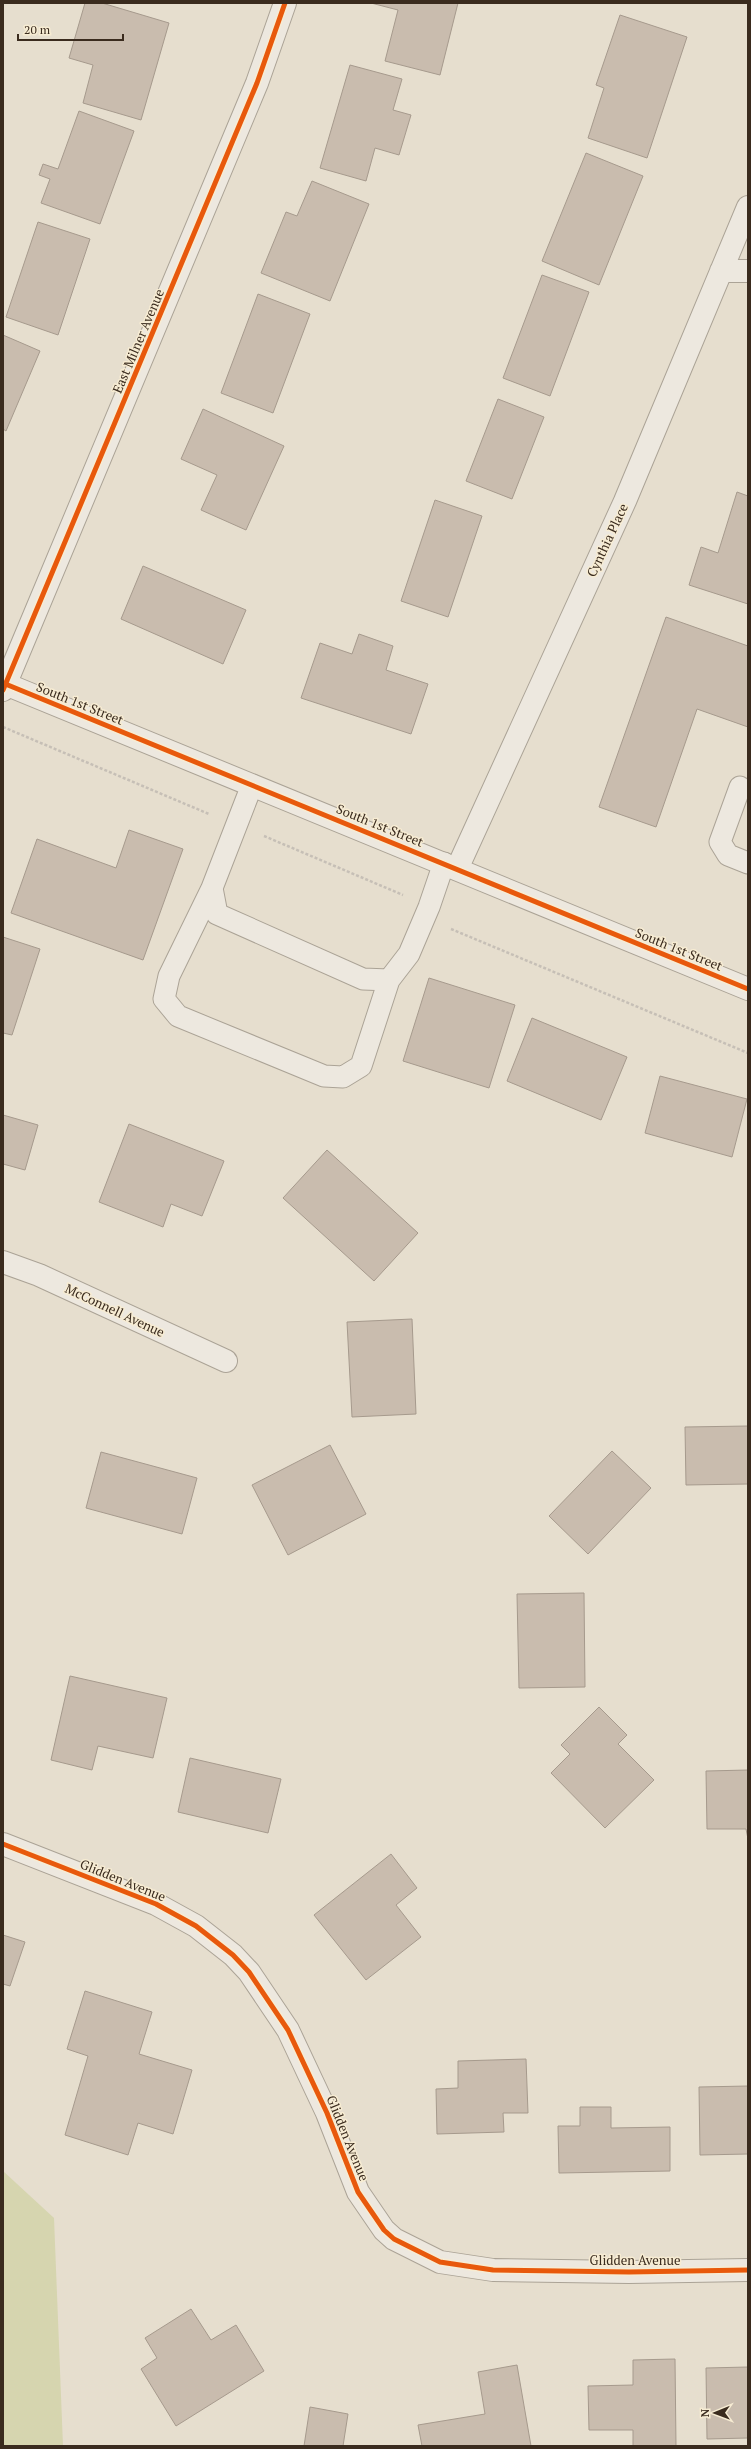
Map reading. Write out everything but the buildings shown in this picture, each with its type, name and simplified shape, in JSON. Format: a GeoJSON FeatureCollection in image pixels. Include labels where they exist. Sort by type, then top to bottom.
{"type":"FeatureCollection","features":[{"type":"Feature","properties":{"kind":"street","name":"East Milner Avenue"},"geometry":{"type":"LineString","coordinates":[[4,686],[257,84],[285,3]]}},
{"type":"Feature","properties":{"kind":"street","name":"Cynthia Place"},"geometry":{"type":"LineString","coordinates":[[451,866],[626,501],[748,208]]}},
{"type":"Feature","properties":{"kind":"street"},"geometry":{"type":"LineString","coordinates":[[721,271],[748,270]]}},
{"type":"Feature","properties":{"kind":"street","name":"South 1st Street"},"geometry":{"type":"LineString","coordinates":[[4,686],[451,866],[748,989]]}},
{"type":"Feature","properties":{"kind":"street","name":"McConnell Avenue"},"geometry":{"type":"LineString","coordinates":[[3,1262],[38,1275],[226,1361]]}},
{"type":"Feature","properties":{"kind":"street","name":"Glidden Avenue"},"geometry":{"type":"LineString","coordinates":[[3,1844],[156,1904],[196,1926],[233,1955],[249,1972],[288,2030],[327,2114],[358,2192],[384,2230],[394,2239],[440,2262],[493,2270],[628,2272],[748,2270]]}},
{"type":"Feature","properties":{"kind":"lane"},"geometry":{"type":"LineString","coordinates":[[252,785],[212,888],[169,976],[164,999],[178,1016],[324,1076],[343,1077],[361,1066],[389,980],[409,954],[429,907],[451,866]]}},
{"type":"Feature","properties":{"kind":"lane"},"geometry":{"type":"LineString","coordinates":[[740,787],[720,842],[728,855],[748,863]]}},
{"type":"Feature","properties":{"kind":"lane"},"geometry":{"type":"LineString","coordinates":[[212,888],[217,914],[363,979],[389,980]]}},
{"type":"Feature","properties":{"kind":"path"},"geometry":{"type":"LineString","coordinates":[[3,727],[237,826],[316,857],[429,907],[441,924],[748,1053]]}},
{"type":"Feature","properties":{"kind":"green space"},"geometry":{"type":"Polygon","coordinates":[[[3,2171],[54,2218],[63,2446],[3,2446],[3,2171]]]}},
{"type":"Feature","properties":{"kind":"cycle path"},"geometry":{"type":"LineString","coordinates":[[3,690],[257,83],[285,3]]}},
{"type":"Feature","properties":{"kind":"cycle path"},"geometry":{"type":"LineString","coordinates":[[3,683],[748,989]]}},
{"type":"Feature","properties":{"kind":"cycle path"},"geometry":{"type":"LineString","coordinates":[[3,1844],[156,1904],[196,1926],[233,1955],[249,1972],[288,2030],[327,2113],[358,2192],[384,2230],[394,2239],[440,2262],[493,2270],[629,2272],[748,2270]]}}]}
